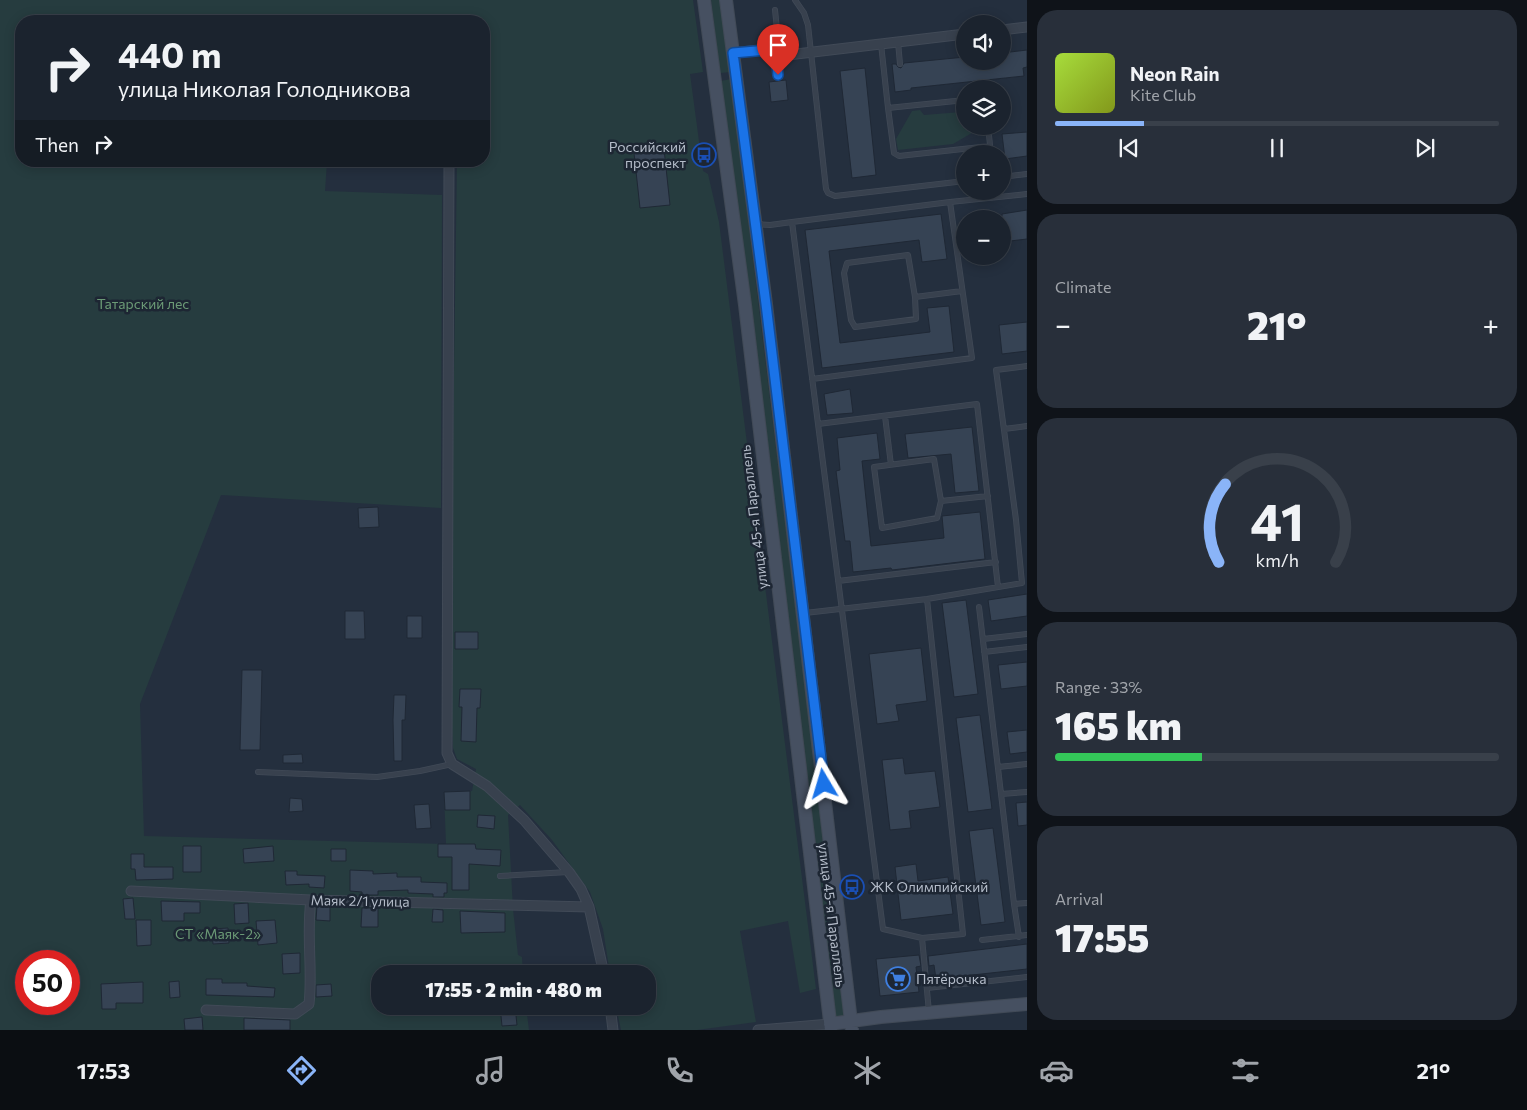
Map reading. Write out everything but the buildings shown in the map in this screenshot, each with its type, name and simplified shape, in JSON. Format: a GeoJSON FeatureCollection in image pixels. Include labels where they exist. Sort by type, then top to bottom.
{"type":"FeatureCollection","features":[{"type":"Feature","properties":{"kind":"main road","name":"улица 45-я Параллель"},"geometry":{"type":"LineString","coordinates":[[704,0],[745,305],[831,1027]]}},
{"type":"Feature","properties":{"kind":"main road","name":"улица 45-я Параллель"},"geometry":{"type":"LineString","coordinates":[[726,0],[756,224],[852,1025]]}},
{"type":"Feature","properties":{"kind":"main road"},"geometry":{"type":"LineString","coordinates":[[831,1027],[930,1013],[1027,1004]]}},
{"type":"Feature","properties":{"kind":"street"},"geometry":{"type":"LineString","coordinates":[[1011,29],[1027,27]]}},
{"type":"Feature","properties":{"kind":"street"},"geometry":{"type":"LineString","coordinates":[[733,53],[766,50],[769,56],[776,56],[956,35]]}},
{"type":"Feature","properties":{"kind":"street"},"geometry":{"type":"LineString","coordinates":[[449,167],[447,753],[452,764],[487,786],[524,820],[569,872],[589,907],[602,965]]}},
{"type":"Feature","properties":{"kind":"street","name":"Маяк 2/1 улица"},"geometry":{"type":"LineString","coordinates":[[131,891],[311,900],[589,907]]}},
{"type":"Feature","properties":{"kind":"street"},"geometry":{"type":"LineString","coordinates":[[206,1010],[295,1014],[308,1004],[311,981],[308,920],[311,900]]}},
{"type":"Feature","properties":{"kind":"street"},"geometry":{"type":"LineString","coordinates":[[612,1015],[614,1030]]}},
{"type":"Feature","properties":{"kind":"street"},"geometry":{"type":"LineString","coordinates":[[758,1030],[831,1027]]}},
{"type":"Feature","properties":{"kind":"lane"},"geometry":{"type":"LineString","coordinates":[[795,0],[807,18],[826,188],[831,195],[956,182]]}},
{"type":"Feature","properties":{"kind":"lane"},"geometry":{"type":"LineString","coordinates":[[766,50],[766,39],[777,30],[775,10]]}},
{"type":"Feature","properties":{"kind":"lane"},"geometry":{"type":"LineString","coordinates":[[898,42],[900,64]]}},
{"type":"Feature","properties":{"kind":"lane"},"geometry":{"type":"LineString","coordinates":[[881,44],[893,150],[896,155],[956,149]]}},
{"type":"Feature","properties":{"kind":"lane"},"geometry":{"type":"LineString","coordinates":[[776,56],[778,75]]}},
{"type":"Feature","properties":{"kind":"lane"},"geometry":{"type":"LineString","coordinates":[[888,108],[956,101]]}},
{"type":"Feature","properties":{"kind":"lane"},"geometry":{"type":"LineString","coordinates":[[1011,176],[1027,174]]}},
{"type":"Feature","properties":{"kind":"lane"},"geometry":{"type":"LineString","coordinates":[[756,224],[770,225],[1027,194]]}},
{"type":"Feature","properties":{"kind":"lane"},"geometry":{"type":"LineString","coordinates":[[812,379],[972,358],[950,202]]}},
{"type":"Feature","properties":{"kind":"lane"},"geometry":{"type":"LineString","coordinates":[[792,222],[883,930],[922,938],[963,934],[927,599]]}},
{"type":"Feature","properties":{"kind":"lane"},"geometry":{"type":"LineString","coordinates":[[908,255],[915,297],[916,319],[855,327],[851,320],[844,273],[847,263],[908,255]]}},
{"type":"Feature","properties":{"kind":"lane"},"geometry":{"type":"LineString","coordinates":[[915,297],[962,291]]}},
{"type":"Feature","properties":{"kind":"lane"},"geometry":{"type":"LineString","coordinates":[[803,613],[927,599],[1022,583],[1024,563],[996,370],[1027,366]]}},
{"type":"Feature","properties":{"kind":"lane"},"geometry":{"type":"LineString","coordinates":[[818,424],[977,404],[998,587]]}},
{"type":"Feature","properties":{"kind":"lane"},"geometry":{"type":"LineString","coordinates":[[886,416],[891,465]]}},
{"type":"Feature","properties":{"kind":"lane"},"geometry":{"type":"LineString","coordinates":[[1004,429],[1027,426]]}},
{"type":"Feature","properties":{"kind":"lane"},"geometry":{"type":"LineString","coordinates":[[934,459],[941,501],[937,518],[882,528],[874,468],[934,459]]}},
{"type":"Feature","properties":{"kind":"lane"},"geometry":{"type":"LineString","coordinates":[[941,501],[988,496]]}},
{"type":"Feature","properties":{"kind":"lane"},"geometry":{"type":"LineString","coordinates":[[838,581],[996,562]]}},
{"type":"Feature","properties":{"kind":"lane"},"geometry":{"type":"LineString","coordinates":[[979,607],[1019,937]]}},
{"type":"Feature","properties":{"kind":"lane"},"geometry":{"type":"LineString","coordinates":[[983,639],[1027,634]]}},
{"type":"Feature","properties":{"kind":"lane"},"geometry":{"type":"LineString","coordinates":[[984,652],[1027,647]]}},
{"type":"Feature","properties":{"kind":"lane"},"geometry":{"type":"LineString","coordinates":[[258,772],[376,777],[420,771],[452,764]]}},
{"type":"Feature","properties":{"kind":"lane"},"geometry":{"type":"LineString","coordinates":[[998,768],[1027,764]]}},
{"type":"Feature","properties":{"kind":"lane"},"geometry":{"type":"LineString","coordinates":[[1001,794],[1027,792]]}},
{"type":"Feature","properties":{"kind":"lane"},"geometry":{"type":"LineString","coordinates":[[500,876],[569,872]]}},
{"type":"Feature","properties":{"kind":"lane"},"geometry":{"type":"LineString","coordinates":[[1014,904],[1027,903]]}},
{"type":"Feature","properties":{"kind":"lane"},"geometry":{"type":"LineString","coordinates":[[982,940],[1027,935]]}},
{"type":"Feature","properties":{"kind":"lane"},"geometry":{"type":"LineString","coordinates":[[922,938],[930,1013]]}},
{"type":"Feature","properties":{"kind":"lane"},"geometry":{"type":"LineString","coordinates":[[927,988],[1027,977]]}},
{"type":"Feature","properties":{"kind":"green space"},"geometry":{"type":"Polygon","coordinates":[[[0,0],[693,0],[703,72],[690,74],[703,171],[708,174],[719,222],[816,989],[800,993],[788,921],[740,931],[756,1022],[697,1030],[621,1030],[618,1015],[656,1015],[656,965],[609,965],[603,929],[590,892],[552,840],[520,805],[508,815],[513,909],[518,955],[522,957],[522,965],[371,965],[371,1015],[527,1015],[529,1030],[0,1030],[0,0]],[[15,15],[15,167],[327,167],[325,191],[442,195],[441,508],[221,495],[140,704],[144,836],[446,844],[444,792],[472,791],[476,769],[457,759],[453,748],[451,707],[457,167],[490,167],[490,15],[15,15]]]}},
{"type":"Feature","properties":{"kind":"green space"},"geometry":{"type":"Polygon","coordinates":[[[711,0],[722,0],[731,72],[720,73],[711,0]]]}},
{"type":"Feature","properties":{"kind":"green space"},"geometry":{"type":"Polygon","coordinates":[[[731,79],[845,1015],[840,1017],[836,1016],[835,1013],[721,81],[731,79]]]}},
{"type":"Feature","properties":{"kind":"green space"},"geometry":{"type":"Polygon","coordinates":[[[920,110],[924,115],[956,112],[956,135],[968,135],[953,144],[898,150],[896,139],[912,111],[920,110]]]}},
{"type":"Feature","properties":{"kind":"place","name":"Российский проспект"},"geometry":{"type":"Point","coordinates":[704,155]}},
{"type":"Feature","properties":{"kind":"place","name":"ЖК Олимпийский"},"geometry":{"type":"Point","coordinates":[852,887]}},
{"type":"Feature","properties":{"kind":"place","name":"Пятёрочка"},"geometry":{"type":"Point","coordinates":[898,979]}},
{"type":"Feature","properties":{"kind":"route"},"geometry":{"type":"LineString","coordinates":[[778,75],[776,56],[769,56],[766,50],[733,53],[766,304],[824,784]]}},
{"type":"Feature","properties":{"kind":"park label","name":"Татарский лес"},"geometry":{"type":"Point","coordinates":[143,304]}},
{"type":"Feature","properties":{"kind":"park label","name":"СТ «Маяк-2»"},"geometry":{"type":"Point","coordinates":[218,934]}}]}
